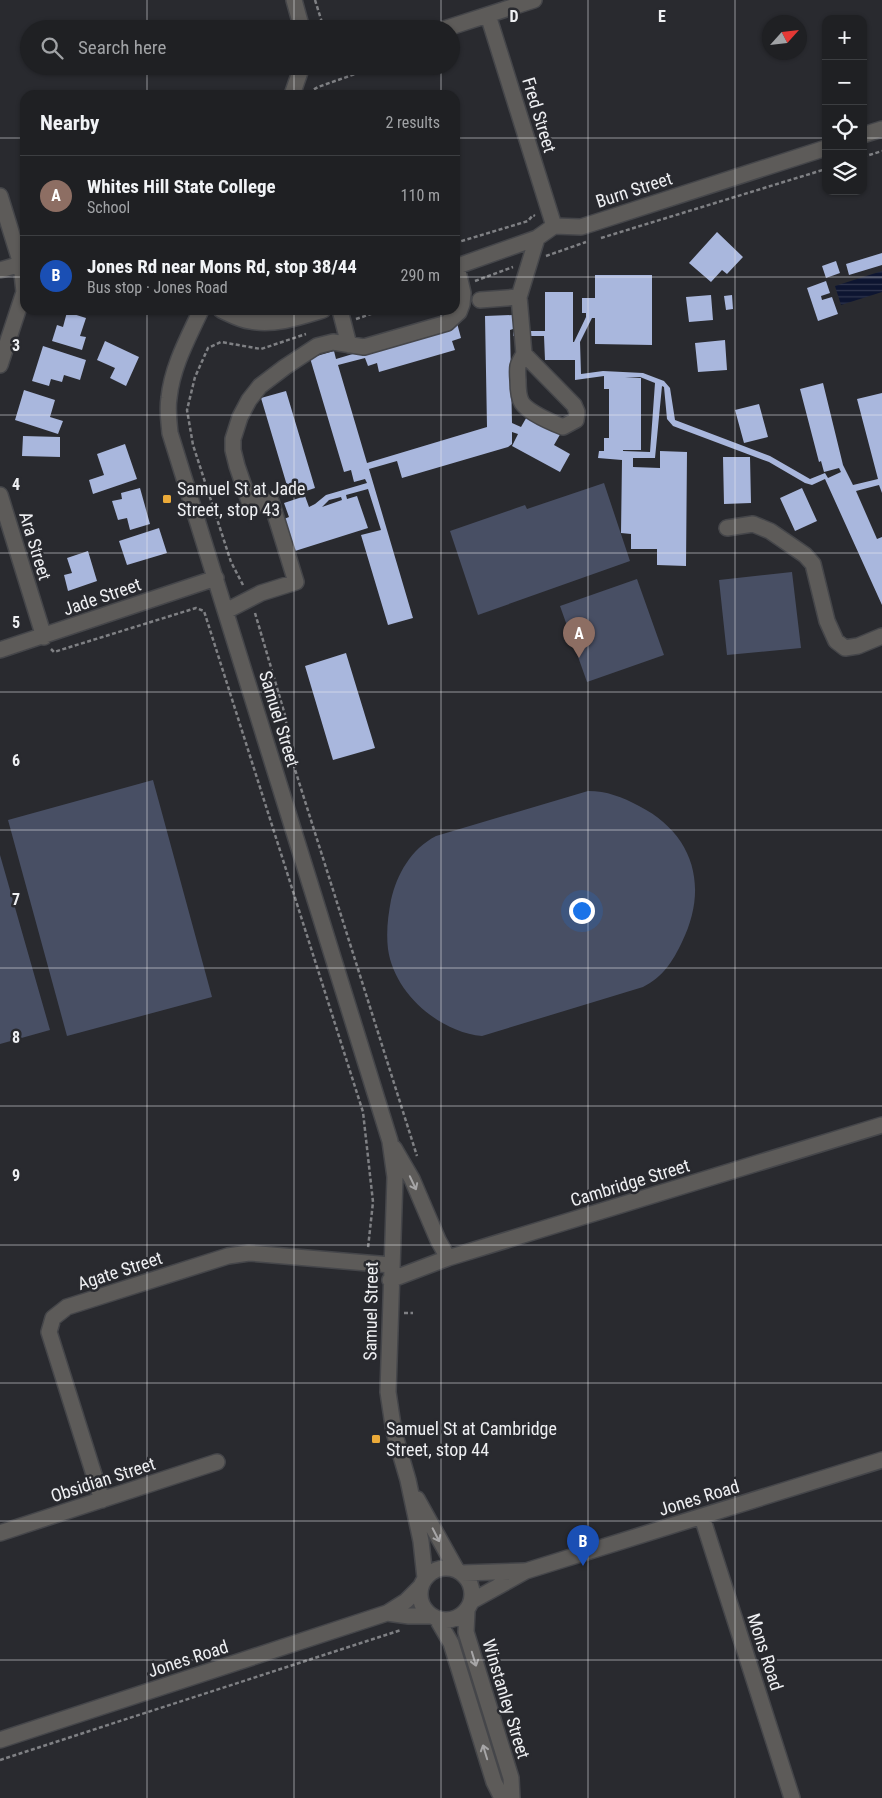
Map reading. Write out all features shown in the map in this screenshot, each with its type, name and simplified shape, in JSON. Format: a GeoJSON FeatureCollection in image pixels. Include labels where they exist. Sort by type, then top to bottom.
{"type":"FeatureCollection","features":[{"type":"Feature","properties":{"kind":"street"},"geometry":{"type":"LineString","coordinates":[[294,0],[300,20]]}},
{"type":"Feature","properties":{"kind":"street"},"geometry":{"type":"LineString","coordinates":[[460,24],[534,0]]}},
{"type":"Feature","properties":{"kind":"street","name":"Fred Street"},"geometry":{"type":"LineString","coordinates":[[488,15],[554,226]]}},
{"type":"Feature","properties":{"kind":"street"},"geometry":{"type":"LineString","coordinates":[[294,90],[299,75]]}},
{"type":"Feature","properties":{"kind":"street"},"geometry":{"type":"LineString","coordinates":[[867,135],[882,129]]}},
{"type":"Feature","properties":{"kind":"street","name":"Burn Street"},"geometry":{"type":"LineString","coordinates":[[554,226],[581,227],[822,149]]}},
{"type":"Feature","properties":{"kind":"street"},"geometry":{"type":"LineString","coordinates":[[0,196],[20,261]]}},
{"type":"Feature","properties":{"kind":"street"},"geometry":{"type":"LineString","coordinates":[[460,266],[537,238],[554,226]]}},
{"type":"Feature","properties":{"kind":"street"},"geometry":{"type":"LineString","coordinates":[[524,354],[574,405],[577,412],[576,420],[570,425],[563,427],[527,408],[522,403],[518,392],[517,365],[524,354],[519,297],[537,238]]}},
{"type":"Feature","properties":{"kind":"street"},"geometry":{"type":"LineString","coordinates":[[0,270],[20,264]]}},
{"type":"Feature","properties":{"kind":"street"},"geometry":{"type":"LineString","coordinates":[[460,282],[463,293],[460,307]]}},
{"type":"Feature","properties":{"kind":"street"},"geometry":{"type":"LineString","coordinates":[[480,300],[519,297]]}},
{"type":"Feature","properties":{"kind":"street"},"geometry":{"type":"LineString","coordinates":[[0,365],[20,304]]}},
{"type":"Feature","properties":{"kind":"street","name":"Samuel Street"},"geometry":{"type":"LineString","coordinates":[[199,315],[176,367],[169,398],[169,418],[173,445],[390,1140],[395,1177],[388,1392],[394,1432],[408,1480],[421,1541],[423,1582]]}},
{"type":"Feature","properties":{"kind":"street"},"geometry":{"type":"LineString","coordinates":[[234,315],[249,321],[262,322],[295,319],[307,315]]}},
{"type":"Feature","properties":{"kind":"street"},"geometry":{"type":"LineString","coordinates":[[341,315],[349,345]]}},
{"type":"Feature","properties":{"kind":"street"},"geometry":{"type":"LineString","coordinates":[[226,611],[261,593],[296,582],[271,502],[252,507],[237,466],[233,439],[240,417],[249,400],[260,386],[317,346],[333,342],[364,347],[447,323],[456,315]]}},
{"type":"Feature","properties":{"kind":"street","name":"Ara Street"},"geometry":{"type":"LineString","coordinates":[[0,495],[44,637]]}},
{"type":"Feature","properties":{"kind":"street"},"geometry":{"type":"LineString","coordinates":[[727,528],[753,524],[770,531],[805,555],[813,564],[827,621],[836,641],[845,648],[858,646],[882,636]]}},
{"type":"Feature","properties":{"kind":"street","name":"Jade Street"},"geometry":{"type":"LineString","coordinates":[[0,650],[44,637],[216,578]]}},
{"type":"Feature","properties":{"kind":"street","name":"Cambridge Street"},"geometry":{"type":"LineString","coordinates":[[391,1272],[448,1258],[882,1125]]}},
{"type":"Feature","properties":{"kind":"street","name":"Samuel Street"},"geometry":{"type":"LineString","coordinates":[[390,1140],[412,1179],[438,1240],[448,1258]]}},
{"type":"Feature","properties":{"kind":"street","name":"Agate Street"},"geometry":{"type":"LineString","coordinates":[[102,1500],[48,1332],[53,1318],[67,1307],[228,1256],[248,1253],[391,1272]]}},
{"type":"Feature","properties":{"kind":"street","name":"Jones Road"},"geometry":{"type":"LineString","coordinates":[[469,1606],[526,1571],[882,1460]]}},
{"type":"Feature","properties":{"kind":"street","name":"Obsidian Street"},"geometry":{"type":"LineString","coordinates":[[0,1533],[217,1462]]}},
{"type":"Feature","properties":{"kind":"street","name":"Samuel Street"},"geometry":{"type":"LineString","coordinates":[[408,1480],[441,1544],[459,1571]]}},
{"type":"Feature","properties":{"kind":"street","name":"Mons Road"},"geometry":{"type":"LineString","coordinates":[[702,1516],[792,1798]]}},
{"type":"Feature","properties":{"kind":"street"},"geometry":{"type":"LineString","coordinates":[[447,1567],[459,1571],[471,1586],[469,1606],[461,1616],[453,1620],[434,1618],[423,1608],[421,1602],[423,1582],[431,1572],[438,1568],[447,1567]]}},
{"type":"Feature","properties":{"kind":"street","name":"Jones Road"},"geometry":{"type":"LineString","coordinates":[[459,1571],[526,1571]]}},
{"type":"Feature","properties":{"kind":"street","name":"Jones Road"},"geometry":{"type":"LineString","coordinates":[[0,1740],[387,1613],[406,1601],[423,1582]]}},
{"type":"Feature","properties":{"kind":"street","name":"Winstanley Street"},"geometry":{"type":"LineString","coordinates":[[469,1606],[466,1632],[511,1778],[512,1798]]}},
{"type":"Feature","properties":{"kind":"street","name":"Jones Road"},"geometry":{"type":"LineString","coordinates":[[387,1613],[434,1618]]}},
{"type":"Feature","properties":{"kind":"street","name":"Winstanley Street"},"geometry":{"type":"LineString","coordinates":[[434,1618],[451,1642],[494,1782],[502,1798]]}},
{"type":"Feature","properties":{"kind":"path"},"geometry":{"type":"LineString","coordinates":[[315,0],[321,20]]}},
{"type":"Feature","properties":{"kind":"path"},"geometry":{"type":"LineString","coordinates":[[313,90],[352,75]]}},
{"type":"Feature","properties":{"kind":"path"},"geometry":{"type":"LineString","coordinates":[[867,156],[882,151]]}},
{"type":"Feature","properties":{"kind":"path"},"geometry":{"type":"LineString","coordinates":[[461,286],[565,249],[822,170]]}},
{"type":"Feature","properties":{"kind":"path"},"geometry":{"type":"LineString","coordinates":[[460,241],[528,221],[533,215],[538,216]]}},
{"type":"Feature","properties":{"kind":"path"},"geometry":{"type":"LineString","coordinates":[[44,637],[54,652],[196,608],[204,611],[363,1112],[373,1202],[368,1250]]}},
{"type":"Feature","properties":{"kind":"path"},"geometry":{"type":"LineString","coordinates":[[292,760],[419,1163]]}},
{"type":"Feature","properties":{"kind":"path"},"geometry":{"type":"LineString","coordinates":[[0,1760],[409,1628]]}},
{"type":"Feature","properties":{"kind":"shaded area"},"geometry":{"type":"Polygon","coordinates":[[[882,271],[882,292],[841,305],[835,286],[882,271]]]}},
{"type":"Feature","properties":{"kind":"shaded area"},"geometry":{"type":"Polygon","coordinates":[[[604,483],[630,561],[478,615],[450,531],[525,505],[527,509],[604,483]]]}},
{"type":"Feature","properties":{"kind":"shaded area"},"geometry":{"type":"Polygon","coordinates":[[[792,572],[801,648],[727,655],[719,580],[792,572]]]}},
{"type":"Feature","properties":{"kind":"shaded area"},"geometry":{"type":"Polygon","coordinates":[[[637,579],[664,655],[587,682],[560,606],[637,579]]]}},
{"type":"Feature","properties":{"kind":"shaded area"},"geometry":{"type":"Polygon","coordinates":[[[153,780],[212,997],[67,1036],[8,820],[153,780]]]}},
{"type":"Feature","properties":{"kind":"shaded area"},"geometry":{"type":"Polygon","coordinates":[[[588,791],[614,795],[639,806],[658,818],[673,831],[684,847],[691,864],[695,882],[694,901],[690,922],[671,962],[662,973],[643,987],[482,1036],[450,1027],[421,1008],[399,981],[392,965],[387,936],[394,890],[401,872],[412,855],[427,841],[436,836],[588,791]]]}},
{"type":"Feature","properties":{"kind":"shaded area"},"geometry":{"type":"Polygon","coordinates":[[[0,855],[50,1030],[0,1044],[0,855]]]}},
{"type":"Feature","properties":{"kind":"building"},"geometry":{"type":"Polygon","coordinates":[[[717,232],[743,257],[727,274],[722,270],[711,282],[689,263],[717,232]]]}},
{"type":"Feature","properties":{"kind":"building"},"geometry":{"type":"Polygon","coordinates":[[[882,253],[882,265],[849,275],[846,264],[882,253]]]}},
{"type":"Feature","properties":{"kind":"building"},"geometry":{"type":"Polygon","coordinates":[[[836,261],[840,273],[826,278],[822,266],[836,261]]]}},
{"type":"Feature","properties":{"kind":"building"},"geometry":{"type":"Polygon","coordinates":[[[595,275],[652,275],[652,345],[595,344],[595,318],[592,318],[580,342],[581,374],[603,371],[643,373],[664,381],[670,388],[675,420],[770,456],[810,479],[825,473],[828,478],[841,472],[839,468],[824,472],[821,461],[819,462],[800,389],[823,383],[843,465],[853,485],[878,479],[857,399],[882,393],[882,493],[879,485],[856,491],[877,539],[882,537],[882,605],[825,479],[812,485],[805,483],[769,462],[673,426],[667,419],[664,387],[662,386],[655,458],[633,458],[633,467],[660,468],[660,451],[687,452],[686,566],[657,565],[657,549],[631,549],[631,534],[621,533],[622,460],[598,458],[599,451],[604,451],[604,438],[609,438],[609,389],[604,389],[604,376],[575,380],[575,360],[545,360],[544,336],[513,336],[513,331],[545,331],[545,292],[573,292],[574,342],[586,317],[586,313],[582,313],[582,298],[595,298],[595,275]],[[625,377],[641,378],[641,450],[623,451],[650,452],[655,383],[640,377],[625,377]]]}},
{"type":"Feature","properties":{"kind":"building"},"geometry":{"type":"Polygon","coordinates":[[[826,281],[830,293],[821,296],[822,300],[832,297],[838,314],[818,321],[807,288],[826,281]]]}},
{"type":"Feature","properties":{"kind":"building"},"geometry":{"type":"Polygon","coordinates":[[[711,295],[713,320],[689,322],[686,297],[711,295]]]}},
{"type":"Feature","properties":{"kind":"building"},"geometry":{"type":"Polygon","coordinates":[[[732,295],[733,309],[726,310],[724,296],[732,295]]]}},
{"type":"Feature","properties":{"kind":"building"},"geometry":{"type":"Polygon","coordinates":[[[66,315],[76,315],[86,318],[80,336],[86,337],[82,350],[52,341],[57,325],[63,327],[66,315]]]}},
{"type":"Feature","properties":{"kind":"building"},"geometry":{"type":"Polygon","coordinates":[[[513,315],[513,329],[510,330],[512,423],[521,427],[529,413],[562,431],[554,445],[570,454],[560,472],[512,446],[518,434],[512,432],[512,444],[508,447],[402,478],[397,461],[369,469],[413,618],[388,625],[361,535],[381,530],[368,489],[346,495],[347,499],[357,496],[368,528],[295,551],[284,519],[289,517],[284,503],[305,496],[309,507],[326,495],[367,483],[365,479],[354,482],[351,470],[344,472],[310,358],[334,351],[336,359],[457,323],[461,338],[452,341],[455,350],[379,372],[377,363],[368,366],[365,358],[338,365],[367,463],[487,427],[485,316],[513,315]],[[341,497],[329,500],[322,507],[342,500],[341,497]]]}},
{"type":"Feature","properties":{"kind":"building"},"geometry":{"type":"Polygon","coordinates":[[[725,340],[727,370],[698,372],[695,343],[725,340]]]}},
{"type":"Feature","properties":{"kind":"building"},"geometry":{"type":"Polygon","coordinates":[[[105,341],[139,357],[126,386],[110,378],[115,368],[97,360],[105,341]]]}},
{"type":"Feature","properties":{"kind":"building"},"geometry":{"type":"Polygon","coordinates":[[[43,346],[86,360],[80,380],[64,375],[62,382],[51,379],[49,386],[32,381],[43,346]]]}},
{"type":"Feature","properties":{"kind":"building"},"geometry":{"type":"Polygon","coordinates":[[[24,390],[55,400],[50,417],[63,421],[58,434],[15,420],[24,390]]]}},
{"type":"Feature","properties":{"kind":"building"},"geometry":{"type":"Polygon","coordinates":[[[286,391],[315,488],[297,494],[295,486],[288,489],[261,398],[286,391]]]}},
{"type":"Feature","properties":{"kind":"building"},"geometry":{"type":"Polygon","coordinates":[[[759,404],[768,437],[744,443],[735,410],[759,404]]]}},
{"type":"Feature","properties":{"kind":"building"},"geometry":{"type":"Polygon","coordinates":[[[23,436],[60,437],[60,457],[22,456],[23,436]]]}},
{"type":"Feature","properties":{"kind":"building"},"geometry":{"type":"Polygon","coordinates":[[[125,444],[137,479],[93,494],[89,480],[104,475],[97,454],[125,444]]]}},
{"type":"Feature","properties":{"kind":"building"},"geometry":{"type":"Polygon","coordinates":[[[723,457],[750,457],[751,503],[724,504],[723,457]]]}},
{"type":"Feature","properties":{"kind":"building"},"geometry":{"type":"Polygon","coordinates":[[[140,488],[150,524],[130,530],[127,518],[118,520],[112,501],[122,499],[121,493],[140,488]]]}},
{"type":"Feature","properties":{"kind":"building"},"geometry":{"type":"Polygon","coordinates":[[[802,488],[817,521],[795,531],[780,498],[802,488]]]}},
{"type":"Feature","properties":{"kind":"building"},"geometry":{"type":"Polygon","coordinates":[[[159,528],[167,553],[127,565],[119,541],[159,528]]]}},
{"type":"Feature","properties":{"kind":"building"},"geometry":{"type":"Polygon","coordinates":[[[88,551],[97,581],[68,591],[64,575],[72,573],[67,558],[88,551]]]}},
{"type":"Feature","properties":{"kind":"building"},"geometry":{"type":"Polygon","coordinates":[[[346,653],[375,748],[333,760],[305,666],[346,653]]]}},
{"type":"Feature","properties":{"kind":"place","name":"Samuel St at Jade Street, stop 43"},"geometry":{"type":"Point","coordinates":[167,499]}},
{"type":"Feature","properties":{"kind":"place","name":"Whites Hill State College"},"geometry":{"type":"Point","coordinates":[579,658]}},
{"type":"Feature","properties":{"kind":"place","name":"Samuel St at Cambridge Street, stop 44"},"geometry":{"type":"Point","coordinates":[376,1439]}},
{"type":"Feature","properties":{"kind":"place","name":"Jones Rd near Mons Rd, stop 38/44"},"geometry":{"type":"Point","coordinates":[583,1566]}}]}
